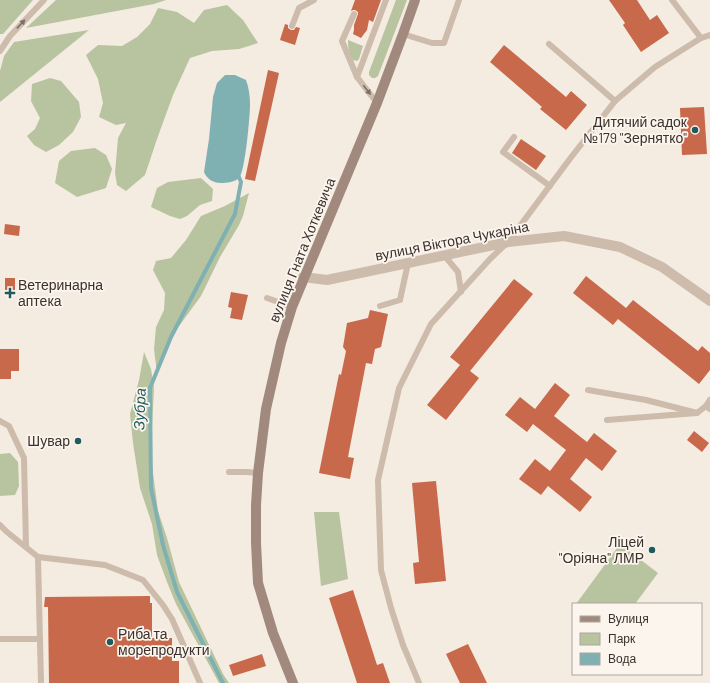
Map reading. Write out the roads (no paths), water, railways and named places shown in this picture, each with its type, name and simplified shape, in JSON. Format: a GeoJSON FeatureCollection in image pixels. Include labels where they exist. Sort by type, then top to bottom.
{"type":"FeatureCollection","features":[{"type":"Feature","properties":{"kind":"street","name":"вулиця Гната Хоткевича"},"geometry":{"type":"LineString","coordinates":[[293,683],[273,633],[258,583],[256,505],[258,473],[266,409],[281,343],[292,307],[303,277],[377,103],[414,0]]}},
{"type":"Feature","properties":{"kind":"street","name":"вулиця Віктора Чукаріна"},"geometry":{"type":"LineString","coordinates":[[303,277],[327,280],[508,242],[564,236],[620,247],[662,267],[710,301]]}},
{"type":"Feature","properties":{"kind":"lane"},"geometry":{"type":"LineString","coordinates":[[0,51],[10,36],[44,0]]}},
{"type":"Feature","properties":{"kind":"lane"},"geometry":{"type":"LineString","coordinates":[[292,26],[299,8],[314,0]]}},
{"type":"Feature","properties":{"kind":"lane"},"geometry":{"type":"LineString","coordinates":[[357,77],[386,0]]}},
{"type":"Feature","properties":{"kind":"lane"},"geometry":{"type":"LineString","coordinates":[[403,34],[432,43],[444,43],[458,0]]}},
{"type":"Feature","properties":{"kind":"lane"},"geometry":{"type":"LineString","coordinates":[[672,0],[701,38]]}},
{"type":"Feature","properties":{"kind":"lane"},"geometry":{"type":"LineString","coordinates":[[354,14],[342,42],[357,77],[377,103]]}},
{"type":"Feature","properties":{"kind":"lane"},"geometry":{"type":"LineString","coordinates":[[419,683],[396,623],[381,570],[378,480],[399,388],[431,324],[490,259],[508,242],[616,101],[655,67],[701,38],[710,35]]}},
{"type":"Feature","properties":{"kind":"lane"},"geometry":{"type":"LineString","coordinates":[[549,44],[616,101]]}},
{"type":"Feature","properties":{"kind":"lane"},"geometry":{"type":"LineString","coordinates":[[514,137],[503,152],[550,186]]}},
{"type":"Feature","properties":{"kind":"lane"},"geometry":{"type":"LineString","coordinates":[[444,256],[458,272],[461,292]]}},
{"type":"Feature","properties":{"kind":"lane"},"geometry":{"type":"LineString","coordinates":[[380,306],[400,300],[408,263]]}},
{"type":"Feature","properties":{"kind":"lane"},"geometry":{"type":"LineString","coordinates":[[267,298],[292,307]]}},
{"type":"Feature","properties":{"kind":"lane"},"geometry":{"type":"LineString","coordinates":[[588,390],[646,400],[697,413]]}},
{"type":"Feature","properties":{"kind":"lane"},"geometry":{"type":"LineString","coordinates":[[607,420],[697,413],[708,407],[710,400]]}},
{"type":"Feature","properties":{"kind":"lane"},"geometry":{"type":"LineString","coordinates":[[0,421],[9,426],[24,458],[26,546]]}},
{"type":"Feature","properties":{"kind":"lane"},"geometry":{"type":"LineString","coordinates":[[229,472],[258,473]]}},
{"type":"Feature","properties":{"kind":"lane"},"geometry":{"type":"LineString","coordinates":[[0,525],[38,557],[105,566],[144,580],[172,619],[200,683]]}},
{"type":"Feature","properties":{"kind":"lane"},"geometry":{"type":"LineString","coordinates":[[38,557],[41,683]]}},
{"type":"Feature","properties":{"kind":"lane"},"geometry":{"type":"LineString","coordinates":[[0,640],[40,639]]}},
{"type":"Feature","properties":{"kind":"water"},"geometry":{"type":"Polygon","coordinates":[[[225,75],[235,75],[246,80],[250,105],[247,143],[241,174],[239,178],[235,180],[221,183],[211,180],[204,172],[213,97],[217,83],[225,75]]]}},
{"type":"Feature","properties":{"kind":"waterway","name":"Зубра"},"geometry":{"type":"LineString","coordinates":[[223,683],[177,592],[163,545],[151,488],[150,388],[171,337],[235,214],[241,182],[238,175]]}},
{"type":"Feature","properties":{"kind":"place","name":"Дитячий садок №179 \"Зернятко\""},"geometry":{"type":"Point","coordinates":[695,130]}},
{"type":"Feature","properties":{"kind":"place","name":"Ветеринарна аптека"},"geometry":{"type":"Point","coordinates":[10,293]}},
{"type":"Feature","properties":{"kind":"place","name":"Шувар"},"geometry":{"type":"Point","coordinates":[78,441]}},
{"type":"Feature","properties":{"kind":"place","name":"Ліцей \"Оріяна\" ЛМР"},"geometry":{"type":"Point","coordinates":[652,550]}},
{"type":"Feature","properties":{"kind":"place","name":"Риба та морепродукти"},"geometry":{"type":"Point","coordinates":[110,642]}}]}
